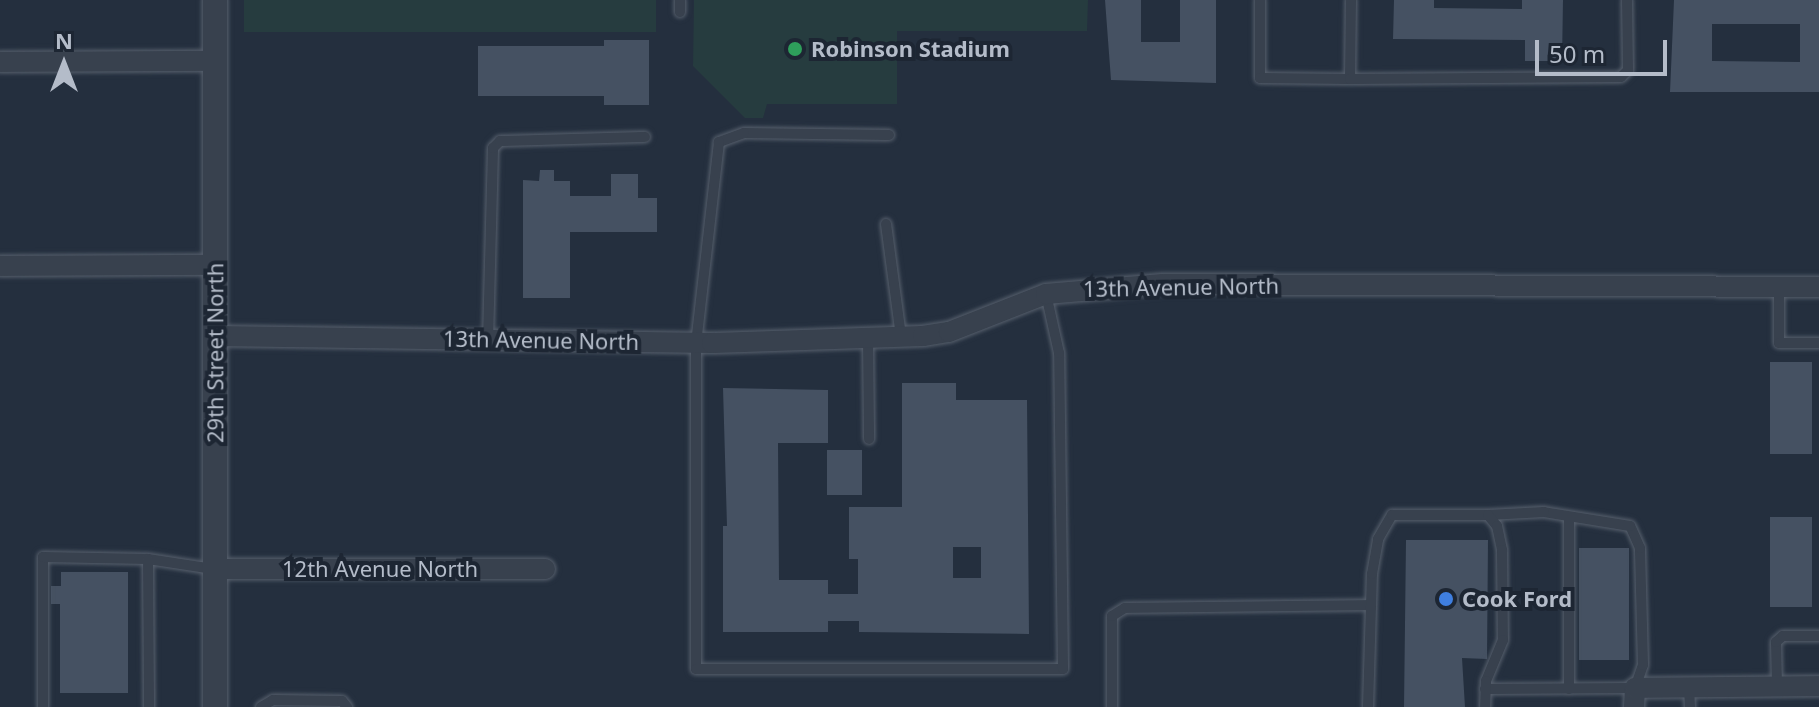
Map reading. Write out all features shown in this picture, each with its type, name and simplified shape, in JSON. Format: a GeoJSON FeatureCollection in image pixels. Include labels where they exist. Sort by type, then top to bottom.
{"type":"FeatureCollection","features":[{"type":"Feature","properties":{"kind":"street","name":"29th Street North"},"geometry":{"type":"LineString","coordinates":[[215,0],[215,707]]}},
{"type":"Feature","properties":{"kind":"street"},"geometry":{"type":"LineString","coordinates":[[0,62],[215,61]]}},
{"type":"Feature","properties":{"kind":"street"},"geometry":{"type":"LineString","coordinates":[[0,266],[215,265]]}},
{"type":"Feature","properties":{"kind":"street","name":"13th Avenue North"},"geometry":{"type":"LineString","coordinates":[[215,336],[696,343],[868,338],[949,332],[1046,294],[1163,284],[1819,287]]}},
{"type":"Feature","properties":{"kind":"street","name":"12th Avenue North"},"geometry":{"type":"LineString","coordinates":[[215,569],[545,569]]}},
{"type":"Feature","properties":{"kind":"street"},"geometry":{"type":"LineString","coordinates":[[1634,698],[1690,697],[1777,686],[1819,686]]}},
{"type":"Feature","properties":{"kind":"lane"},"geometry":{"type":"LineString","coordinates":[[1260,0],[1260,78],[1350,79],[1621,77],[1628,70],[1627,0]]}},
{"type":"Feature","properties":{"kind":"lane"},"geometry":{"type":"LineString","coordinates":[[1350,79],[1351,0]]}},
{"type":"Feature","properties":{"kind":"lane"},"geometry":{"type":"LineString","coordinates":[[889,135],[744,133],[719,142],[696,343],[696,669],[1063,669],[1059,353],[1046,294]]}},
{"type":"Feature","properties":{"kind":"lane"},"geometry":{"type":"LineString","coordinates":[[488,340],[493,148],[500,141],[645,137]]}},
{"type":"Feature","properties":{"kind":"lane"},"geometry":{"type":"LineString","coordinates":[[886,224],[901,336]]}},
{"type":"Feature","properties":{"kind":"lane"},"geometry":{"type":"LineString","coordinates":[[1779,287],[1779,343],[1819,343]]}},
{"type":"Feature","properties":{"kind":"lane"},"geometry":{"type":"LineString","coordinates":[[868,338],[869,439]]}},
{"type":"Feature","properties":{"kind":"lane"},"geometry":{"type":"LineString","coordinates":[[1368,707],[1371,605],[1378,539],[1392,515],[1544,512],[1569,519],[1630,526],[1640,548],[1643,665],[1634,698],[1569,689],[1485,689]]}},
{"type":"Feature","properties":{"kind":"lane"},"geometry":{"type":"LineString","coordinates":[[1485,707],[1485,689],[1503,640],[1502,550],[1497,526],[1488,515]]}},
{"type":"Feature","properties":{"kind":"lane"},"geometry":{"type":"LineString","coordinates":[[1569,519],[1569,689]]}},
{"type":"Feature","properties":{"kind":"lane"},"geometry":{"type":"LineString","coordinates":[[43,707],[43,557],[148,559],[215,569]]}},
{"type":"Feature","properties":{"kind":"lane"},"geometry":{"type":"LineString","coordinates":[[148,559],[149,707]]}},
{"type":"Feature","properties":{"kind":"lane"},"geometry":{"type":"LineString","coordinates":[[1112,707],[1112,616],[1125,608],[1371,605]]}},
{"type":"Feature","properties":{"kind":"lane"},"geometry":{"type":"LineString","coordinates":[[1777,686],[1776,642],[1783,636],[1819,636]]}},
{"type":"Feature","properties":{"kind":"lane"},"geometry":{"type":"LineString","coordinates":[[261,707],[273,700],[342,701],[347,707]]}},
{"type":"Feature","properties":{"kind":"green space"},"geometry":{"type":"Polygon","coordinates":[[[244,0],[656,0],[656,32],[244,32],[244,0]]]}},
{"type":"Feature","properties":{"kind":"green space","name":"Robinson Stadium"},"geometry":{"type":"Polygon","coordinates":[[[694,0],[1088,0],[1087,31],[897,31],[897,104],[767,104],[763,118],[745,118],[693,66],[694,0]]]}},
{"type":"Feature","properties":{"kind":"building"},"geometry":{"type":"Polygon","coordinates":[[[1105,0],[1141,0],[1141,42],[1180,42],[1180,0],[1216,0],[1216,83],[1111,80],[1105,0]]]}},
{"type":"Feature","properties":{"kind":"building"},"geometry":{"type":"Polygon","coordinates":[[[1394,0],[1434,0],[1434,8],[1522,9],[1522,0],[1563,0],[1562,61],[1525,61],[1525,40],[1393,39],[1394,0]]]}},
{"type":"Feature","properties":{"kind":"building"},"geometry":{"type":"Polygon","coordinates":[[[1674,0],[1819,0],[1819,92],[1670,92],[1674,0]],[[1712,24],[1712,61],[1800,62],[1800,24],[1712,24]]]}},
{"type":"Feature","properties":{"kind":"building"},"geometry":{"type":"Polygon","coordinates":[[[604,40],[649,40],[649,105],[604,105],[604,96],[478,96],[478,46],[604,46],[604,40]]]}},
{"type":"Feature","properties":{"kind":"building"},"geometry":{"type":"Polygon","coordinates":[[[540,170],[554,170],[554,181],[570,181],[570,196],[611,196],[611,174],[638,174],[638,198],[657,198],[657,232],[570,232],[570,298],[523,298],[523,180],[539,181],[540,170]]]}},
{"type":"Feature","properties":{"kind":"building"},"geometry":{"type":"Polygon","coordinates":[[[1770,362],[1812,362],[1812,454],[1770,454],[1770,362]]]}},
{"type":"Feature","properties":{"kind":"building"},"geometry":{"type":"Polygon","coordinates":[[[902,383],[956,383],[956,400],[1027,400],[1029,634],[859,632],[859,621],[828,621],[828,632],[723,632],[723,526],[727,526],[723,388],[828,390],[828,443],[778,443],[779,580],[828,580],[828,594],[858,594],[858,559],[849,559],[849,507],[902,507],[902,383]],[[953,547],[953,578],[981,578],[981,547],[953,547]]]}},
{"type":"Feature","properties":{"kind":"building"},"geometry":{"type":"Polygon","coordinates":[[[827,450],[862,450],[862,495],[827,495],[827,450]]]}},
{"type":"Feature","properties":{"kind":"building"},"geometry":{"type":"Polygon","coordinates":[[[1770,517],[1812,517],[1812,607],[1770,607],[1770,517]]]}},
{"type":"Feature","properties":{"kind":"building","name":"Cook Ford"},"geometry":{"type":"Polygon","coordinates":[[[1406,540],[1488,540],[1487,659],[1462,658],[1465,707],[1404,707],[1406,540]]]}},
{"type":"Feature","properties":{"kind":"building"},"geometry":{"type":"Polygon","coordinates":[[[1579,548],[1629,548],[1629,660],[1579,660],[1579,548]]]}},
{"type":"Feature","properties":{"kind":"building"},"geometry":{"type":"Polygon","coordinates":[[[61,572],[128,572],[128,693],[60,693],[60,604],[51,604],[51,586],[61,586],[61,572]]]}},
{"type":"Feature","properties":{"kind":"place","name":"Robinson Stadium"},"geometry":{"type":"Point","coordinates":[795,49]}},
{"type":"Feature","properties":{"kind":"place","name":"Cook Ford"},"geometry":{"type":"Point","coordinates":[1446,599]}}]}
